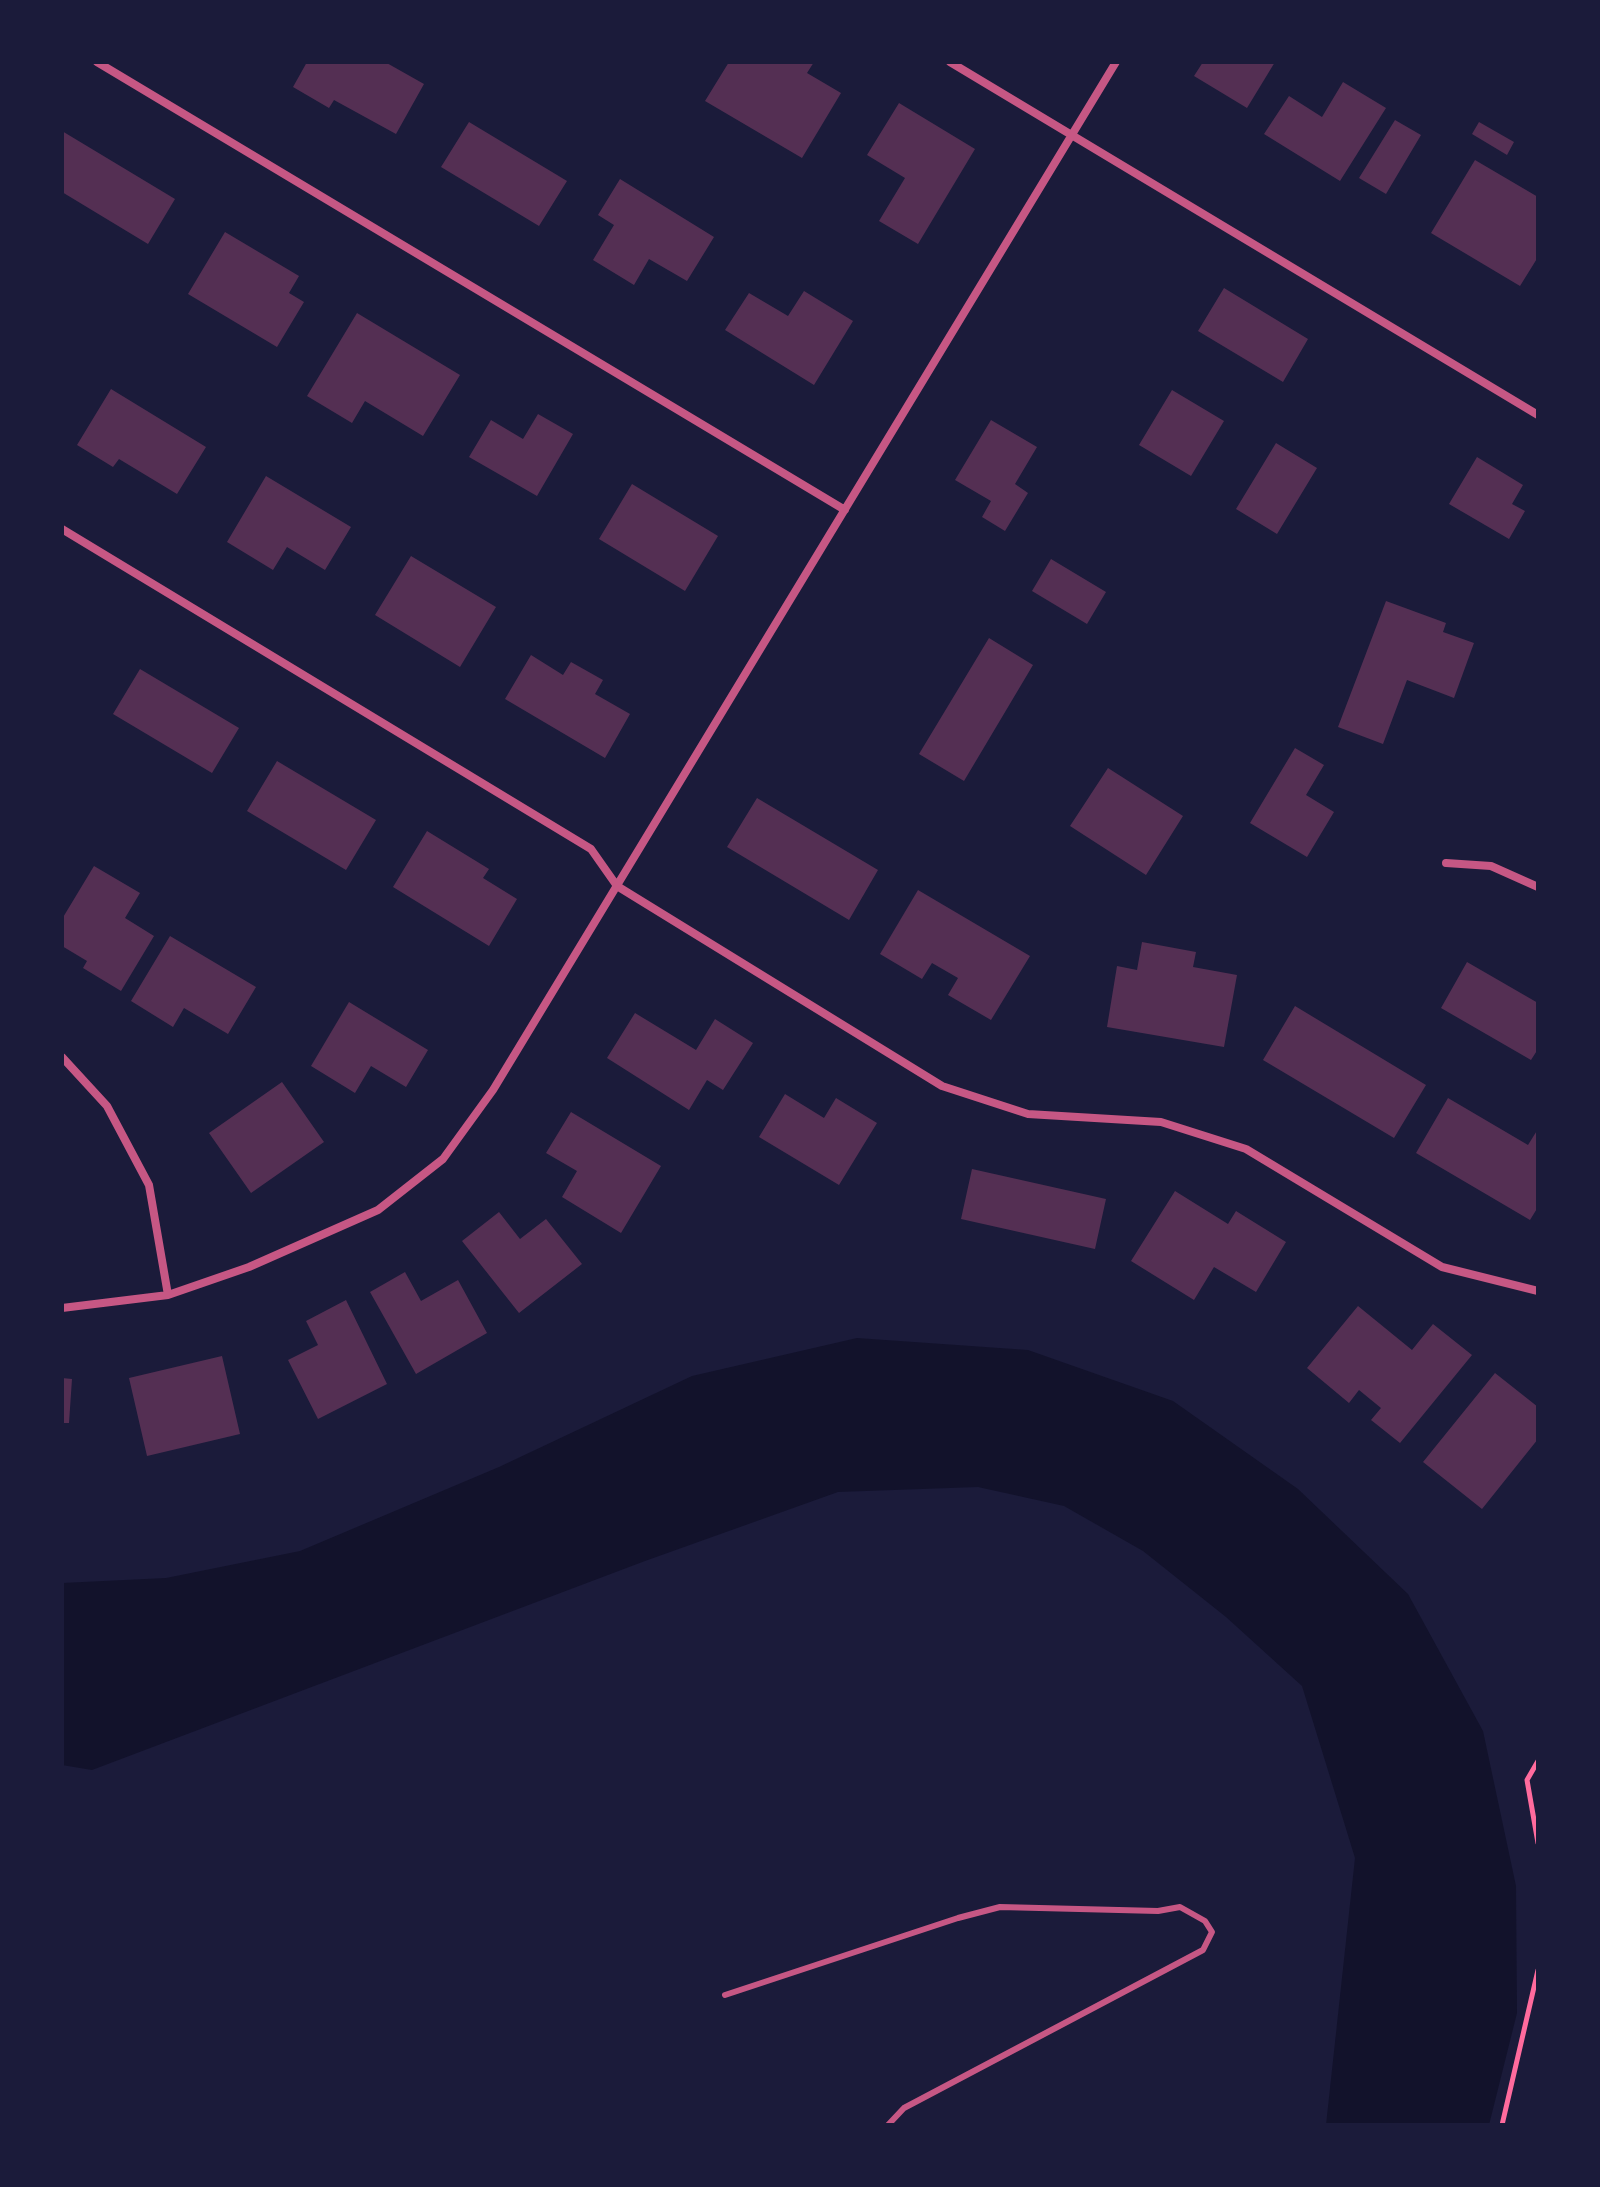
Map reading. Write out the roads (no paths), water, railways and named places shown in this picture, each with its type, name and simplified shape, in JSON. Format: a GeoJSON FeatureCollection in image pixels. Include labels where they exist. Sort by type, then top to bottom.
{"type":"FeatureCollection","features":[{"type":"Feature","properties":{"kind":"street"},"geometry":{"type":"LineString","coordinates":[[97,62],[845,510]]}},
{"type":"Feature","properties":{"kind":"street"},"geometry":{"type":"LineString","coordinates":[[950,62],[1538,415]]}},
{"type":"Feature","properties":{"kind":"street"},"geometry":{"type":"LineString","coordinates":[[62,1308],[168,1295],[249,1267],[378,1210],[443,1159],[493,1090],[1116,62]]}},
{"type":"Feature","properties":{"kind":"street"},"geometry":{"type":"LineString","coordinates":[[62,529],[591,849],[617,886],[942,1086],[1028,1114],[1161,1122],[1246,1149],[1442,1267],[1538,1291]]}},
{"type":"Feature","properties":{"kind":"street"},"geometry":{"type":"LineString","coordinates":[[1446,863],[1491,866],[1538,887]]}},
{"type":"Feature","properties":{"kind":"street"},"geometry":{"type":"LineString","coordinates":[[62,1057],[107,1106],[149,1185],[168,1295]]}},
{"type":"Feature","properties":{"kind":"lane"},"geometry":{"type":"LineString","coordinates":[[725,1995],[1000,1907],[1158,1911],[1180,1907],[1205,1921],[1212,1932],[1203,1950],[904,2108],[888,2125]]}}]}
